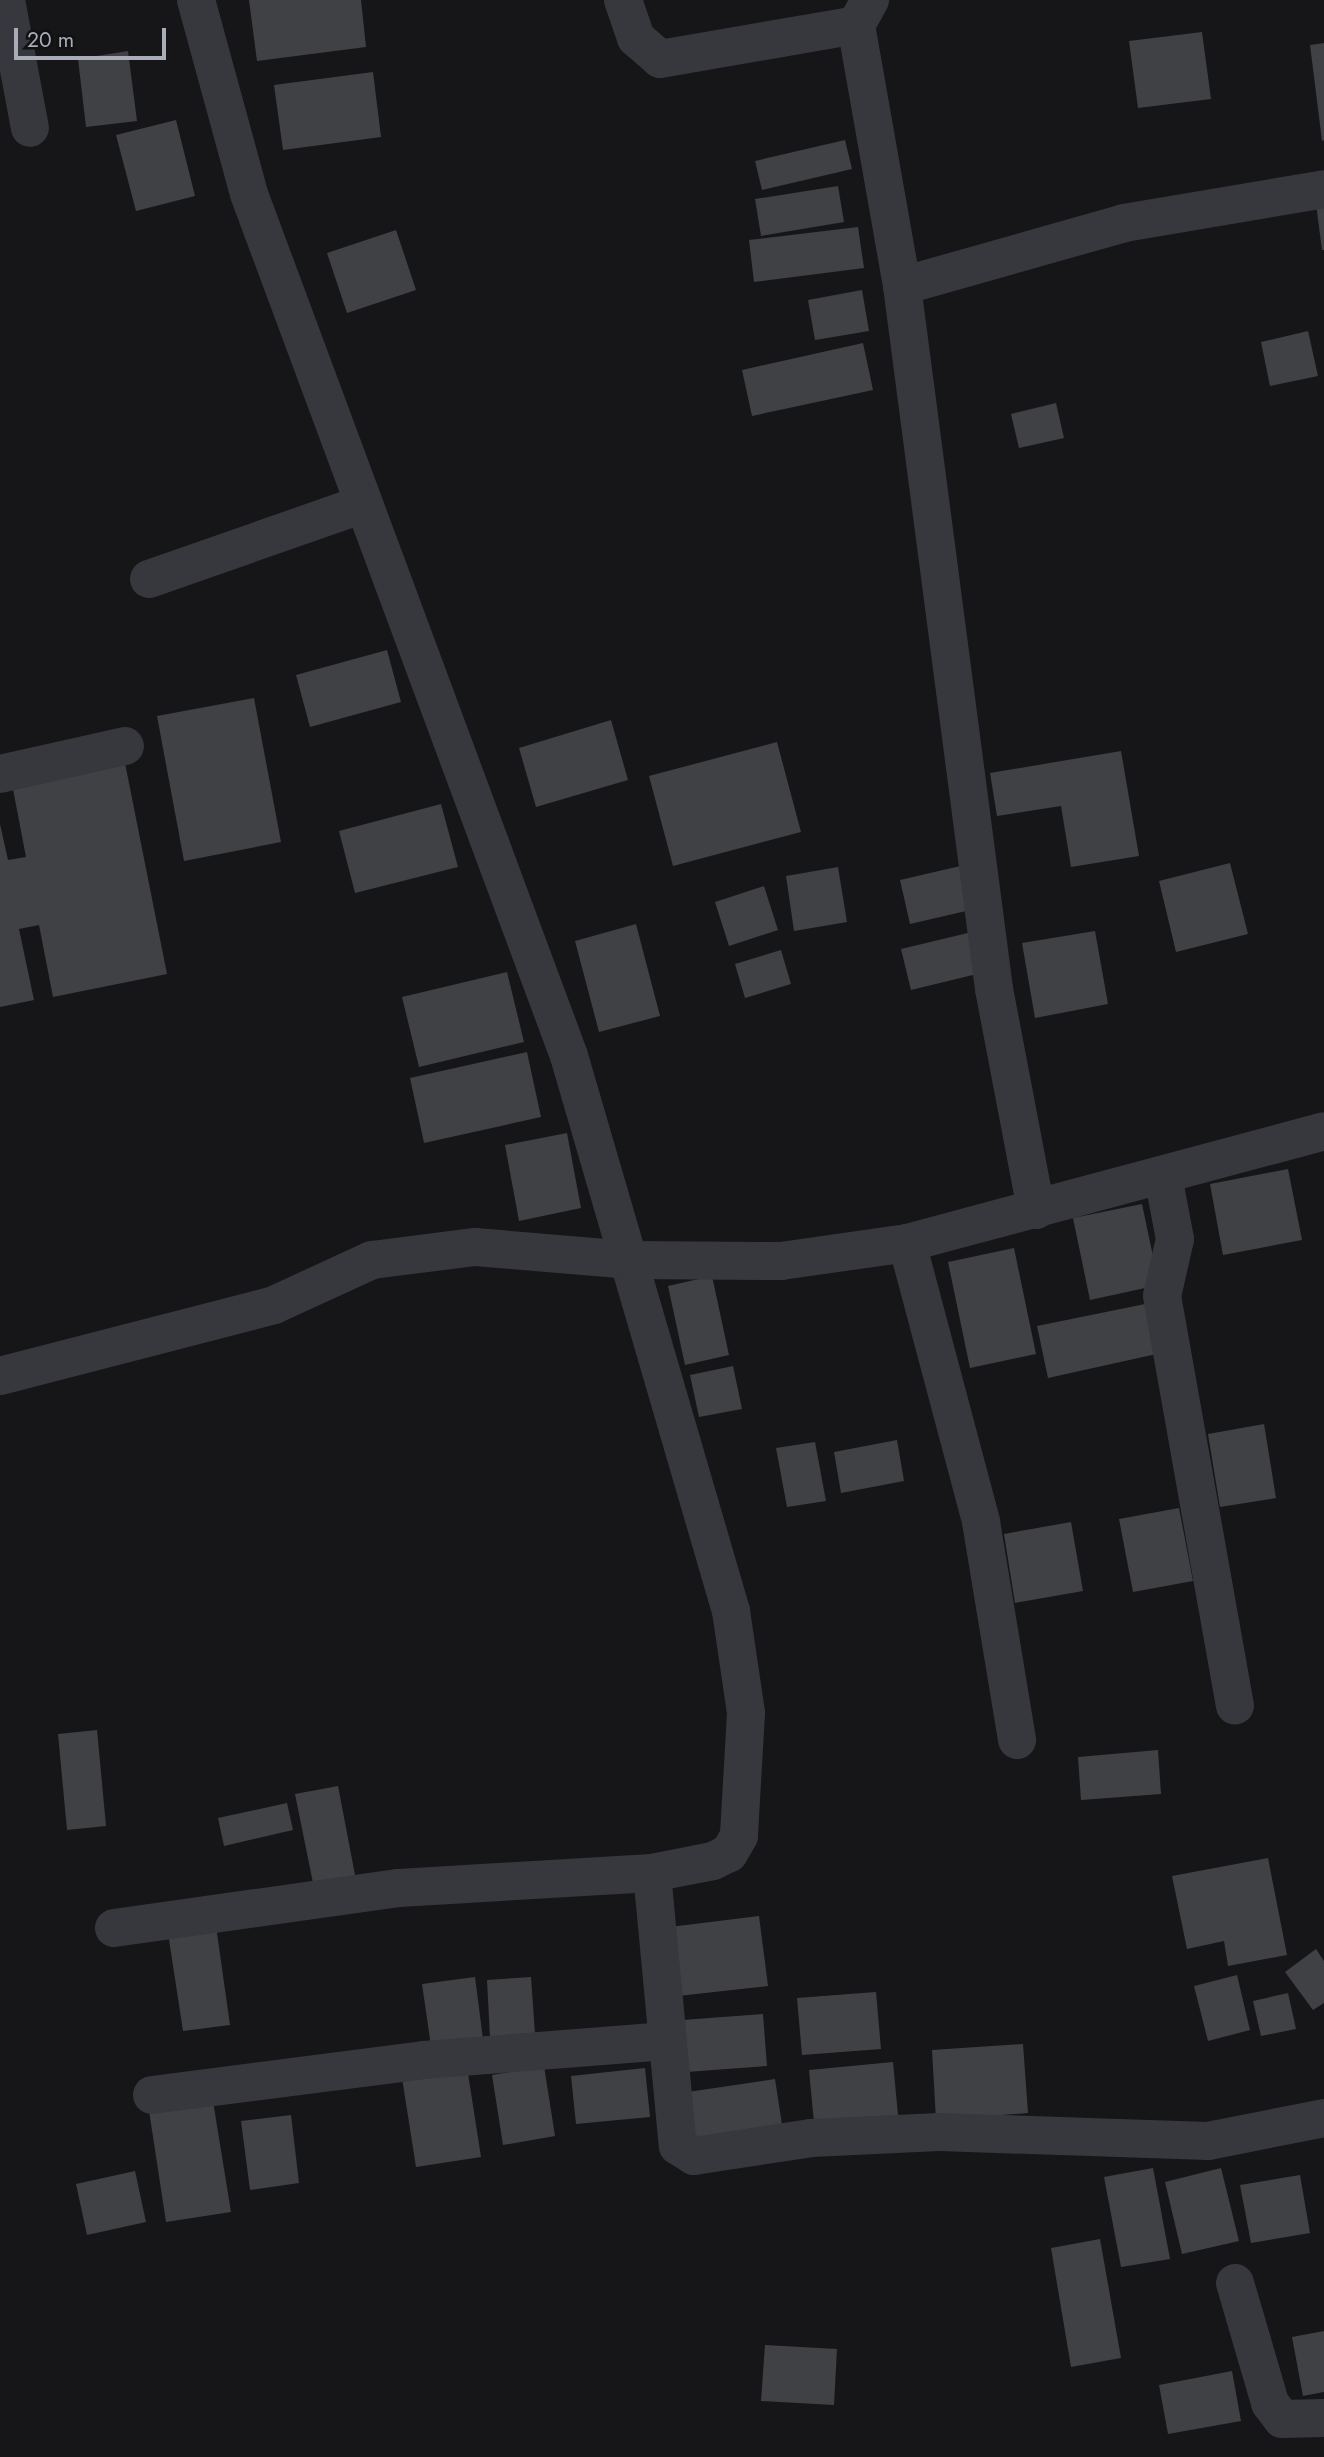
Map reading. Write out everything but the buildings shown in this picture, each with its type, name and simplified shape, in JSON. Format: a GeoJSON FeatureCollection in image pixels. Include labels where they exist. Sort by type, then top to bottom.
{"type":"FeatureCollection","features":[{"type":"Feature","properties":{"kind":"street"},"geometry":{"type":"LineString","coordinates":[[6,0],[30,128]]}},
{"type":"Feature","properties":{"kind":"street"},"geometry":{"type":"LineString","coordinates":[[114,1928],[399,1888],[652,1873],[713,1861],[729,1853],[739,1836],[746,1713],[732,1611],[569,1056],[250,194],[196,0]]}},
{"type":"Feature","properties":{"kind":"street"},"geometry":{"type":"LineString","coordinates":[[623,0],[636,38],[660,59],[863,13],[902,286],[994,989],[1036,1210]]}},
{"type":"Feature","properties":{"kind":"street"},"geometry":{"type":"LineString","coordinates":[[902,286],[1124,223],[1324,189]]}},
{"type":"Feature","properties":{"kind":"street"},"geometry":{"type":"LineString","coordinates":[[149,579],[363,504]]}},
{"type":"Feature","properties":{"kind":"street"},"geometry":{"type":"LineString","coordinates":[[0,774],[125,746]]}},
{"type":"Feature","properties":{"kind":"street"},"geometry":{"type":"LineString","coordinates":[[0,1376],[274,1305],[372,1260],[475,1247],[631,1260],[780,1261],[907,1242],[1036,1210],[1324,1131]]}},
{"type":"Feature","properties":{"kind":"street"},"geometry":{"type":"LineString","coordinates":[[1163,1176],[1175,1239],[1162,1296],[1235,1706]]}},
{"type":"Feature","properties":{"kind":"street"},"geometry":{"type":"LineString","coordinates":[[907,1242],[981,1522],[1017,1740]]}},
{"type":"Feature","properties":{"kind":"street"},"geometry":{"type":"LineString","coordinates":[[652,1873],[675,2133],[683,2155],[811,2138],[939,2132],[1208,2141],[1324,2118]]}},
{"type":"Feature","properties":{"kind":"street"},"geometry":{"type":"LineString","coordinates":[[152,2095],[424,2060],[666,2041]]}},
{"type":"Feature","properties":{"kind":"street"},"geometry":{"type":"LineString","coordinates":[[1235,2283],[1270,2403],[1282,2419],[1324,2418]]}}]}
